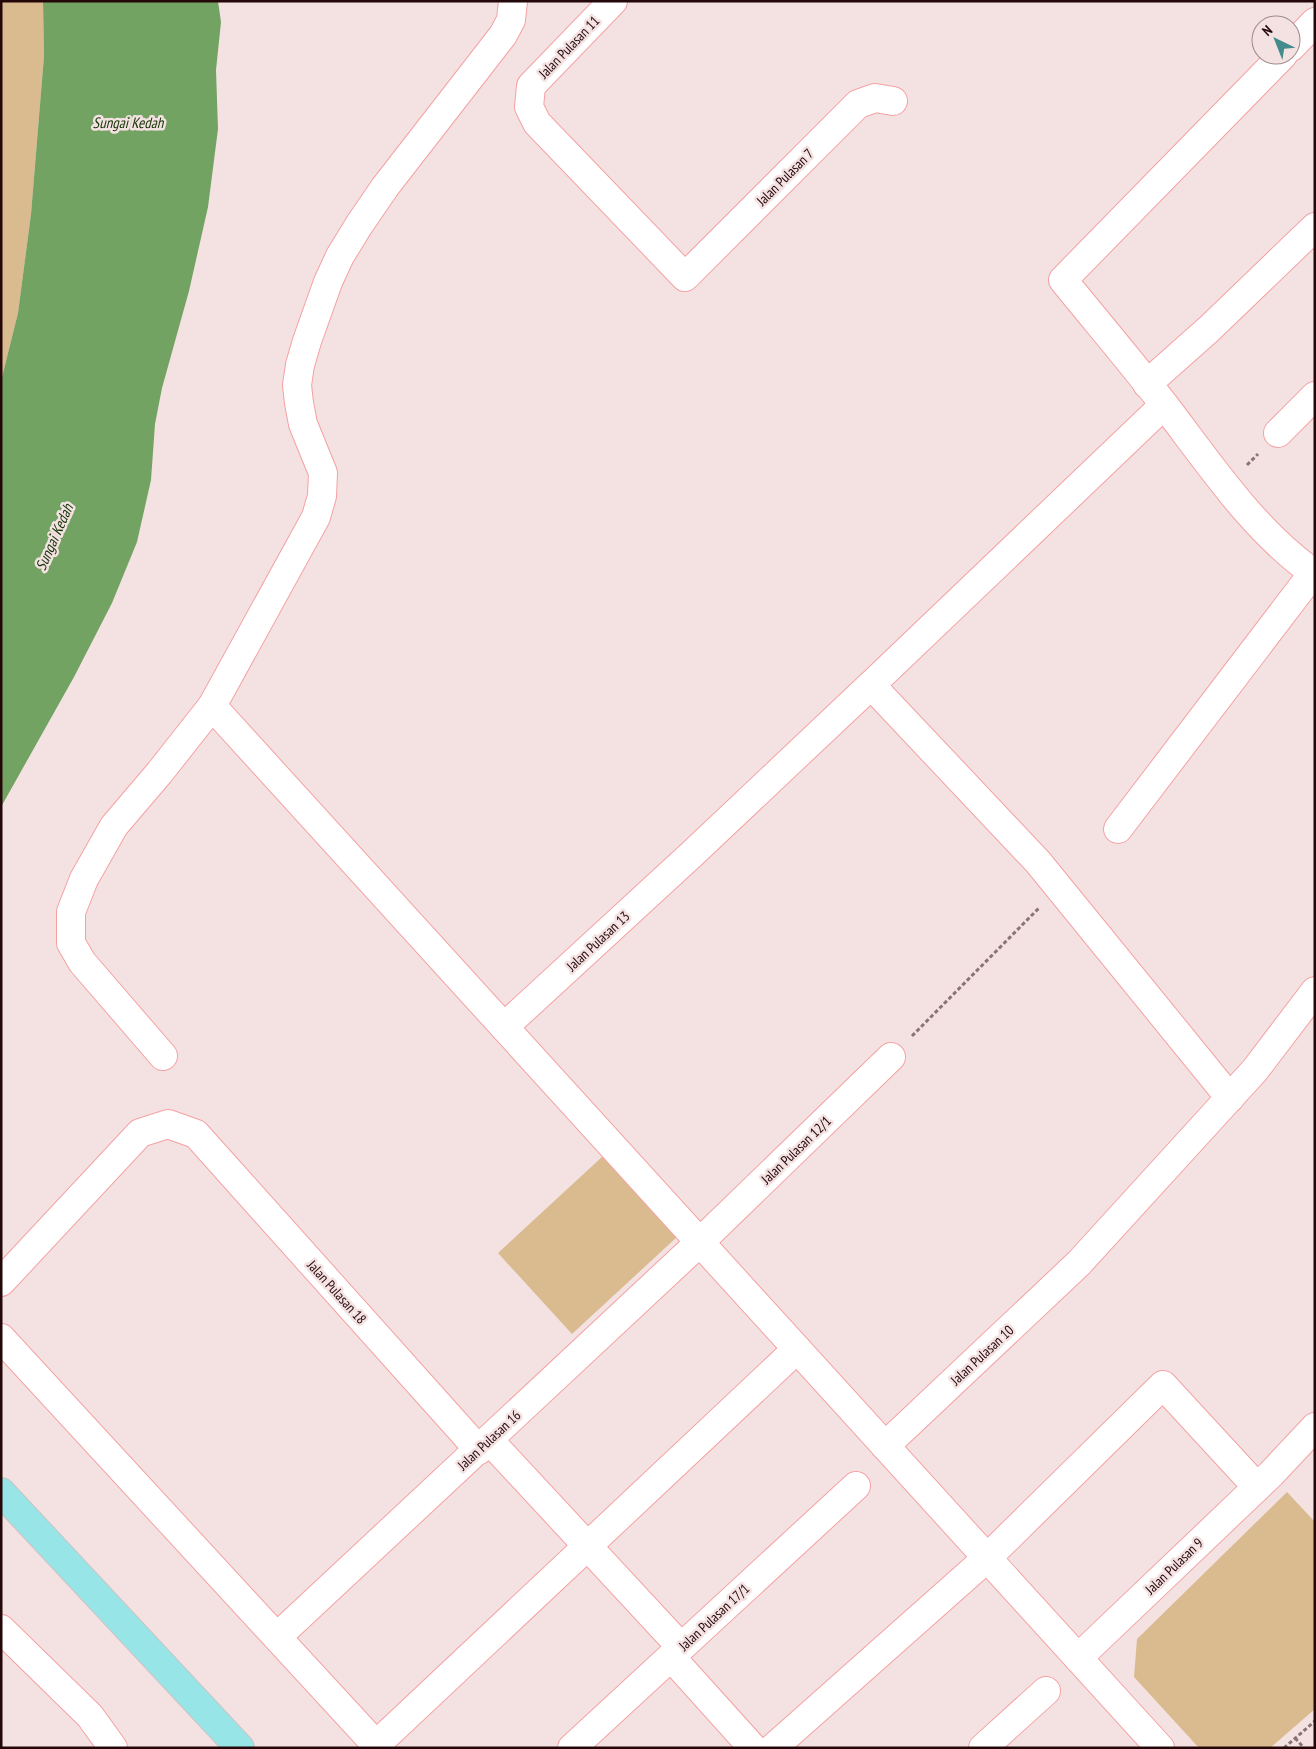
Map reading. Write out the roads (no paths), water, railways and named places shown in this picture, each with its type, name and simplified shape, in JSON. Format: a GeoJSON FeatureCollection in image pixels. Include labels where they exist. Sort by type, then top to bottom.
{"type":"FeatureCollection","features":[{"type":"Feature","properties":{"kind":"main road"},"geometry":{"type":"LineString","coordinates":[[1,1492],[240,1748]]}},
{"type":"Feature","properties":{"kind":"street"},"geometry":{"type":"LineString","coordinates":[[163,1056],[82,962],[72,943],[71,912],[84,879],[114,826],[212,706],[316,517],[322,496],[323,473],[303,424],[298,385],[300,365],[328,282],[358,224],[503,35],[511,20],[513,1]]}},
{"type":"Feature","properties":{"kind":"street","name":"Jalan Pulasan 11"},"geometry":{"type":"LineString","coordinates":[[612,1],[531,86],[529,107],[536,123],[685,277]]}},
{"type":"Feature","properties":{"kind":"street"},"geometry":{"type":"LineString","coordinates":[[1301,37],[1315,22]]}},
{"type":"Feature","properties":{"kind":"street"},"geometry":{"type":"LineString","coordinates":[[1118,829],[1314,574],[1278,545],[1240,502],[1156,394],[1063,280],[1273,65]]}},
{"type":"Feature","properties":{"kind":"street","name":"Jalan Pulasan 7"},"geometry":{"type":"LineString","coordinates":[[685,277],[858,104],[875,98],[893,101]]}},
{"type":"Feature","properties":{"kind":"street","name":"Jalan Pulasan 13"},"geometry":{"type":"LineString","coordinates":[[504,1027],[692,854],[871,685],[1156,394],[1209,329],[1315,227]]}},
{"type":"Feature","properties":{"kind":"street"},"geometry":{"type":"LineString","coordinates":[[1278,434],[1315,396]]}},
{"type":"Feature","properties":{"kind":"street"},"geometry":{"type":"LineString","coordinates":[[871,685],[1038,862],[1230,1098]]}},
{"type":"Feature","properties":{"kind":"street"},"geometry":{"type":"LineString","coordinates":[[212,706],[1160,1748]]}},
{"type":"Feature","properties":{"kind":"street","name":"Jalan Pulasan 10"},"geometry":{"type":"LineString","coordinates":[[885,1446],[1079,1263],[1255,1070],[1315,991]]}},
{"type":"Feature","properties":{"kind":"street","name":"Jalan Pulasan 12/1"},"geometry":{"type":"LineString","coordinates":[[700,1242],[891,1057]]}},
{"type":"Feature","properties":{"kind":"street","name":"Jalan Pulasan 18"},"geometry":{"type":"LineString","coordinates":[[1,1282],[140,1133],[168,1124],[196,1134],[484,1445],[588,1547],[753,1748]]}},
{"type":"Feature","properties":{"kind":"street","name":"Jalan Pulasan 16"},"geometry":{"type":"LineString","coordinates":[[277,1637],[700,1242]]}},
{"type":"Feature","properties":{"kind":"street"},"geometry":{"type":"LineString","coordinates":[[1,1338],[378,1746],[797,1349]]}},
{"type":"Feature","properties":{"kind":"street"},"geometry":{"type":"LineString","coordinates":[[773,1748],[987,1558],[1163,1385],[1264,1481]]}},
{"type":"Feature","properties":{"kind":"street","name":"Jalan Pulasan 9"},"geometry":{"type":"LineString","coordinates":[[1078,1658],[1264,1481],[1315,1427]]}},
{"type":"Feature","properties":{"kind":"street","name":"Jalan Pulasan 17/1"},"geometry":{"type":"LineString","coordinates":[[572,1748],[856,1486]]}},
{"type":"Feature","properties":{"kind":"street"},"geometry":{"type":"LineString","coordinates":[[1,1629],[90,1716],[113,1748]]}},
{"type":"Feature","properties":{"kind":"street"},"geometry":{"type":"LineString","coordinates":[[983,1748],[1046,1691]]}},
{"type":"Feature","properties":{"kind":"water","name":"Sungai Kedah"},"geometry":{"type":"Polygon","coordinates":[[[43,1],[218,1],[221,22],[216,70],[218,129],[208,207],[189,291],[162,388],[155,424],[151,480],[137,542],[112,603],[74,677],[1,807],[1,381],[18,313],[31,214],[44,56],[43,1]]]}}]}
